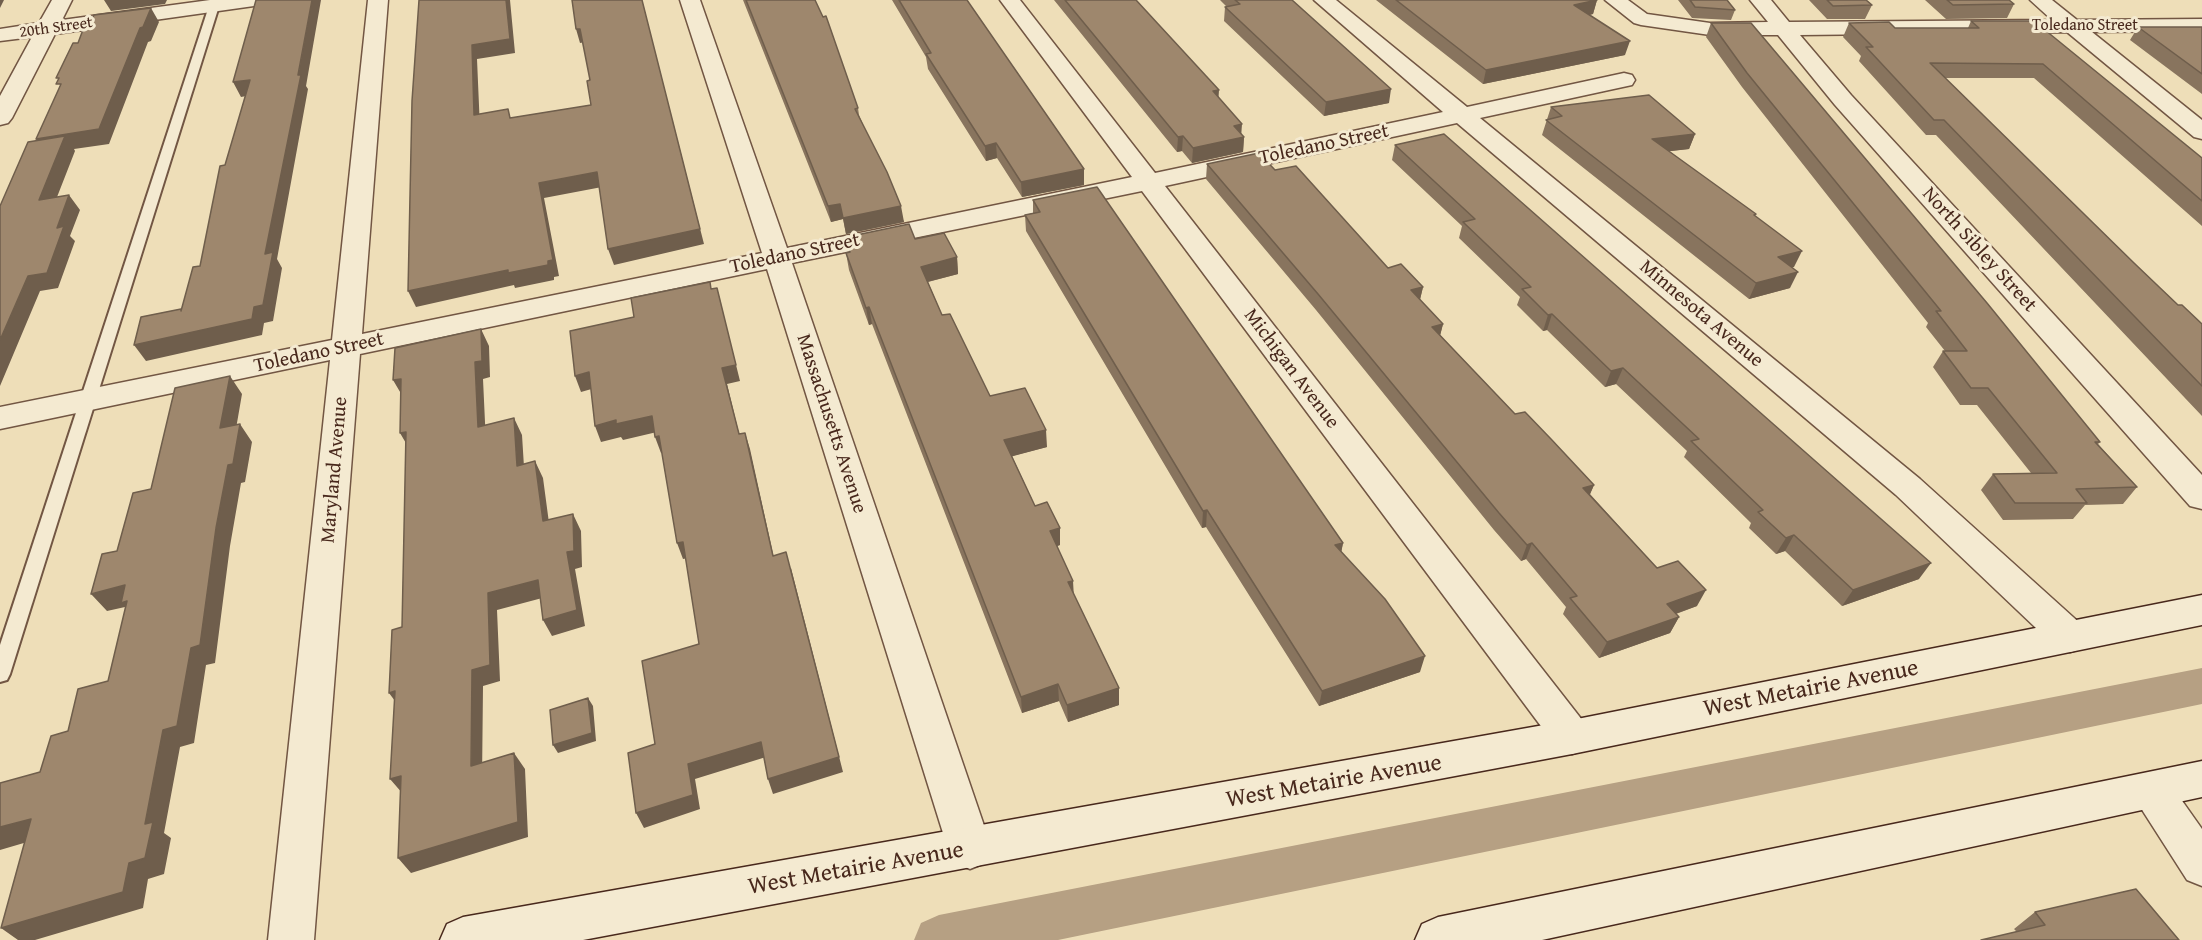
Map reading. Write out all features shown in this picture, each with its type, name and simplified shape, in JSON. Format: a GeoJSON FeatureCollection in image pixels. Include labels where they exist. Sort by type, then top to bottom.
{"type":"FeatureCollection","features":[{"type":"Feature","properties":{"kind":"street"},"geometry":{"type":"LineString","coordinates":[[0,117],[62,0]]}},
{"type":"Feature","properties":{"kind":"street","name":"20th Street"},"geometry":{"type":"LineString","coordinates":[[0,35],[254,0]]}},
{"type":"Feature","properties":{"kind":"street","name":"Maryland Avenue"},"geometry":{"type":"LineString","coordinates":[[291,940],[378,0]]}},
{"type":"Feature","properties":{"kind":"street","name":"Massachusetts Avenue"},"geometry":{"type":"LineString","coordinates":[[690,0],[777,258],[970,849]]}},
{"type":"Feature","properties":{"kind":"street","name":"Michigan Avenue"},"geometry":{"type":"LineString","coordinates":[[1010,0],[1572,738]]}},
{"type":"Feature","properties":{"kind":"street","name":"Minnesota Avenue"},"geometry":{"type":"LineString","coordinates":[[1324,0],[1908,487],[2070,637]]}},
{"type":"Feature","properties":{"kind":"street","name":"Toledano Street"},"geometry":{"type":"LineString","coordinates":[[1615,0],[1641,19],[1710,29],[2202,25]]}},
{"type":"Feature","properties":{"kind":"street","name":"North Sibley Street"},"geometry":{"type":"LineString","coordinates":[[1760,0],[1843,100],[2202,497]]}},
{"type":"Feature","properties":{"kind":"street"},"geometry":{"type":"LineString","coordinates":[[2040,0],[2202,132]]}},
{"type":"Feature","properties":{"kind":"street","name":"Toledano Street"},"geometry":{"type":"LineString","coordinates":[[0,418],[1149,181],[1624,80]]}},
{"type":"Feature","properties":{"kind":"street","name":"West Metairie Avenue"},"geometry":{"type":"LineString","coordinates":[[463,940],[1572,738],[2202,610]]}},
{"type":"Feature","properties":{"kind":"street"},"geometry":{"type":"LineString","coordinates":[[1438,940],[2202,779]]}},
{"type":"Feature","properties":{"kind":"street"},"geometry":{"type":"LineString","coordinates":[[2151,791],[2202,865]]}},
{"type":"Feature","properties":{"kind":"lane"},"geometry":{"type":"LineString","coordinates":[[0,674],[214,6]]}},
{"type":"Feature","properties":{"kind":"building"},"geometry":{"type":"Polygon","coordinates":[[[256,0],[312,0],[298,75],[301,75],[265,254],[273,252],[263,305],[254,307],[252,319],[134,345],[141,317],[181,309],[181,311],[193,267],[200,266],[220,166],[225,165],[250,80],[233,82],[256,0]]]}},
{"type":"Feature","properties":{"kind":"building"},"geometry":{"type":"Polygon","coordinates":[[[419,0],[506,0],[510,39],[472,45],[474,115],[508,109],[510,118],[591,105],[587,81],[590,80],[580,29],[576,29],[572,0],[642,0],[700,229],[608,249],[597,172],[539,183],[553,260],[548,261],[548,265],[508,273],[508,270],[408,291],[412,101],[419,0]]]}},
{"type":"Feature","properties":{"kind":"building"},"geometry":{"type":"Polygon","coordinates":[[[746,0],[815,0],[823,17],[826,16],[858,108],[855,109],[887,172],[901,206],[843,218],[840,204],[828,206],[746,0]]]}},
{"type":"Feature","properties":{"kind":"building"},"geometry":{"type":"Polygon","coordinates":[[[899,0],[967,0],[1084,169],[1021,182],[996,143],[985,146],[926,54],[931,53],[899,0]]]}},
{"type":"Feature","properties":{"kind":"building"},"geometry":{"type":"Polygon","coordinates":[[[1065,0],[1136,0],[1219,90],[1213,91],[1242,124],[1234,126],[1244,137],[1193,148],[1183,136],[1178,137],[1065,0]]]}},
{"type":"Feature","properties":{"kind":"building"},"geometry":{"type":"Polygon","coordinates":[[[1235,0],[1292,0],[1391,89],[1326,102],[1225,7],[1240,4],[1235,0]]]}},
{"type":"Feature","properties":{"kind":"building"},"geometry":{"type":"Polygon","coordinates":[[[1396,0],[1597,0],[1574,5],[1630,41],[1486,70],[1396,0]]]}},
{"type":"Feature","properties":{"kind":"building"},"geometry":{"type":"Polygon","coordinates":[[[1690,0],[1727,0],[1735,10],[1695,7],[1690,0]]]}},
{"type":"Feature","properties":{"kind":"building"},"geometry":{"type":"Polygon","coordinates":[[[1827,0],[1866,0],[1872,5],[1833,6],[1827,0]]]}},
{"type":"Feature","properties":{"kind":"building"},"geometry":{"type":"Polygon","coordinates":[[[1947,0],[2009,0],[2014,4],[1953,5],[1947,0]]]}},
{"type":"Feature","properties":{"kind":"building"},"geometry":{"type":"Polygon","coordinates":[[[151,8],[143,27],[140,28],[99,129],[36,139],[61,84],[56,84],[59,78],[56,78],[73,43],[78,43],[84,27],[89,27],[94,15],[151,8]]]}},
{"type":"Feature","properties":{"kind":"building"},"geometry":{"type":"Polygon","coordinates":[[[1971,21],[2034,21],[2202,158],[2202,201],[2043,64],[1930,63],[2134,263],[2178,305],[2182,305],[2202,324],[2202,386],[1944,120],[1934,120],[1866,47],[1873,47],[1849,23],[1889,22],[1895,28],[1979,28],[1971,21]]]}},
{"type":"Feature","properties":{"kind":"building"},"geometry":{"type":"Polygon","coordinates":[[[1711,23],[1751,23],[1987,303],[2100,442],[2095,442],[2137,487],[2076,489],[2087,503],[2015,503],[1993,474],[2057,473],[1988,388],[1971,388],[1943,351],[1967,351],[1936,311],[1941,311],[1747,73],[1711,23]]]}},
{"type":"Feature","properties":{"kind":"building"},"geometry":{"type":"Polygon","coordinates":[[[2138,27],[2202,27],[2202,74],[2138,27]]]}},
{"type":"Feature","properties":{"kind":"building"},"geometry":{"type":"Polygon","coordinates":[[[1649,95],[1695,134],[1652,139],[1756,214],[1754,215],[1802,251],[1778,257],[1798,272],[1756,283],[1546,120],[1562,116],[1551,107],[1649,95]]]}},
{"type":"Feature","properties":{"kind":"building"},"geometry":{"type":"Polygon","coordinates":[[[1444,134],[1931,563],[1853,590],[1794,535],[1786,538],[1758,512],[1763,510],[1691,441],[1699,439],[1623,368],[1611,371],[1552,314],[1548,315],[1522,289],[1531,287],[1463,222],[1475,219],[1395,145],[1444,134]]]}},
{"type":"Feature","properties":{"kind":"building"},"geometry":{"type":"Polygon","coordinates":[[[65,136],[39,200],[69,195],[57,228],[64,226],[47,273],[28,276],[0,340],[0,206],[28,142],[65,136]]]}},
{"type":"Feature","properties":{"kind":"building"},"geometry":{"type":"Polygon","coordinates":[[[1259,153],[1275,170],[1296,166],[1388,268],[1401,264],[1423,287],[1411,290],[1443,324],[1432,327],[1515,414],[1525,412],[1594,485],[1583,488],[1657,568],[1678,561],[1706,590],[1667,604],[1679,617],[1607,642],[1570,598],[1577,596],[1532,543],[1527,545],[1499,513],[1207,164],[1259,153]]]}},
{"type":"Feature","properties":{"kind":"building"},"geometry":{"type":"Polygon","coordinates":[[[1097,187],[1343,543],[1335,545],[1385,599],[1425,656],[1322,691],[1207,510],[1203,511],[1025,215],[1040,212],[1033,200],[1097,187]]]}},
{"type":"Feature","properties":{"kind":"building"},"geometry":{"type":"Polygon","coordinates":[[[909,224],[915,239],[944,233],[957,257],[921,267],[942,315],[950,314],[990,396],[1025,388],[1046,430],[1004,440],[1035,506],[1047,502],[1060,528],[1050,531],[1073,581],[1068,582],[1119,688],[1067,705],[1058,684],[1021,697],[846,253],[850,252],[847,237],[909,224]]]}},
{"type":"Feature","properties":{"kind":"building"},"geometry":{"type":"Polygon","coordinates":[[[710,282],[711,289],[717,288],[736,365],[722,368],[739,434],[745,433],[773,556],[786,552],[839,757],[768,779],[761,742],[688,764],[693,795],[636,813],[628,753],[655,744],[642,661],[699,644],[683,542],[677,543],[659,436],[655,437],[652,416],[616,424],[616,420],[595,426],[589,372],[575,376],[570,331],[634,317],[631,298],[710,282]]]}},
{"type":"Feature","properties":{"kind":"building"},"geometry":{"type":"Polygon","coordinates":[[[481,329],[482,361],[475,362],[478,427],[514,418],[517,466],[535,461],[543,521],[573,514],[574,551],[567,552],[577,610],[543,620],[538,580],[488,593],[490,665],[472,670],[471,766],[514,753],[518,822],[398,858],[401,776],[390,779],[395,691],[389,693],[392,630],[402,627],[406,432],[400,433],[401,379],[393,380],[395,348],[481,329]]]}},
{"type":"Feature","properties":{"kind":"building"},"geometry":{"type":"Polygon","coordinates":[[[230,376],[220,428],[240,424],[233,464],[228,465],[216,528],[200,645],[191,648],[177,726],[163,730],[145,824],[153,822],[145,858],[129,863],[123,892],[1,928],[31,819],[0,827],[0,783],[40,772],[51,736],[68,731],[78,689],[108,681],[127,601],[121,603],[125,585],[91,594],[102,554],[117,551],[133,493],[151,489],[175,388],[230,376]]]}},
{"type":"Feature","properties":{"kind":"building"},"geometry":{"type":"Polygon","coordinates":[[[588,698],[592,733],[553,745],[550,710],[588,698]]]}},
{"type":"Feature","properties":{"kind":"building"},"geometry":{"type":"Polygon","coordinates":[[[2136,889],[2179,940],[1981,940],[2045,925],[2035,912],[2136,889]]]}},
{"type":"Feature","properties":{"kind":"waterway"},"geometry":{"type":"LineString","coordinates":[[939,940],[2202,686]]}}]}
